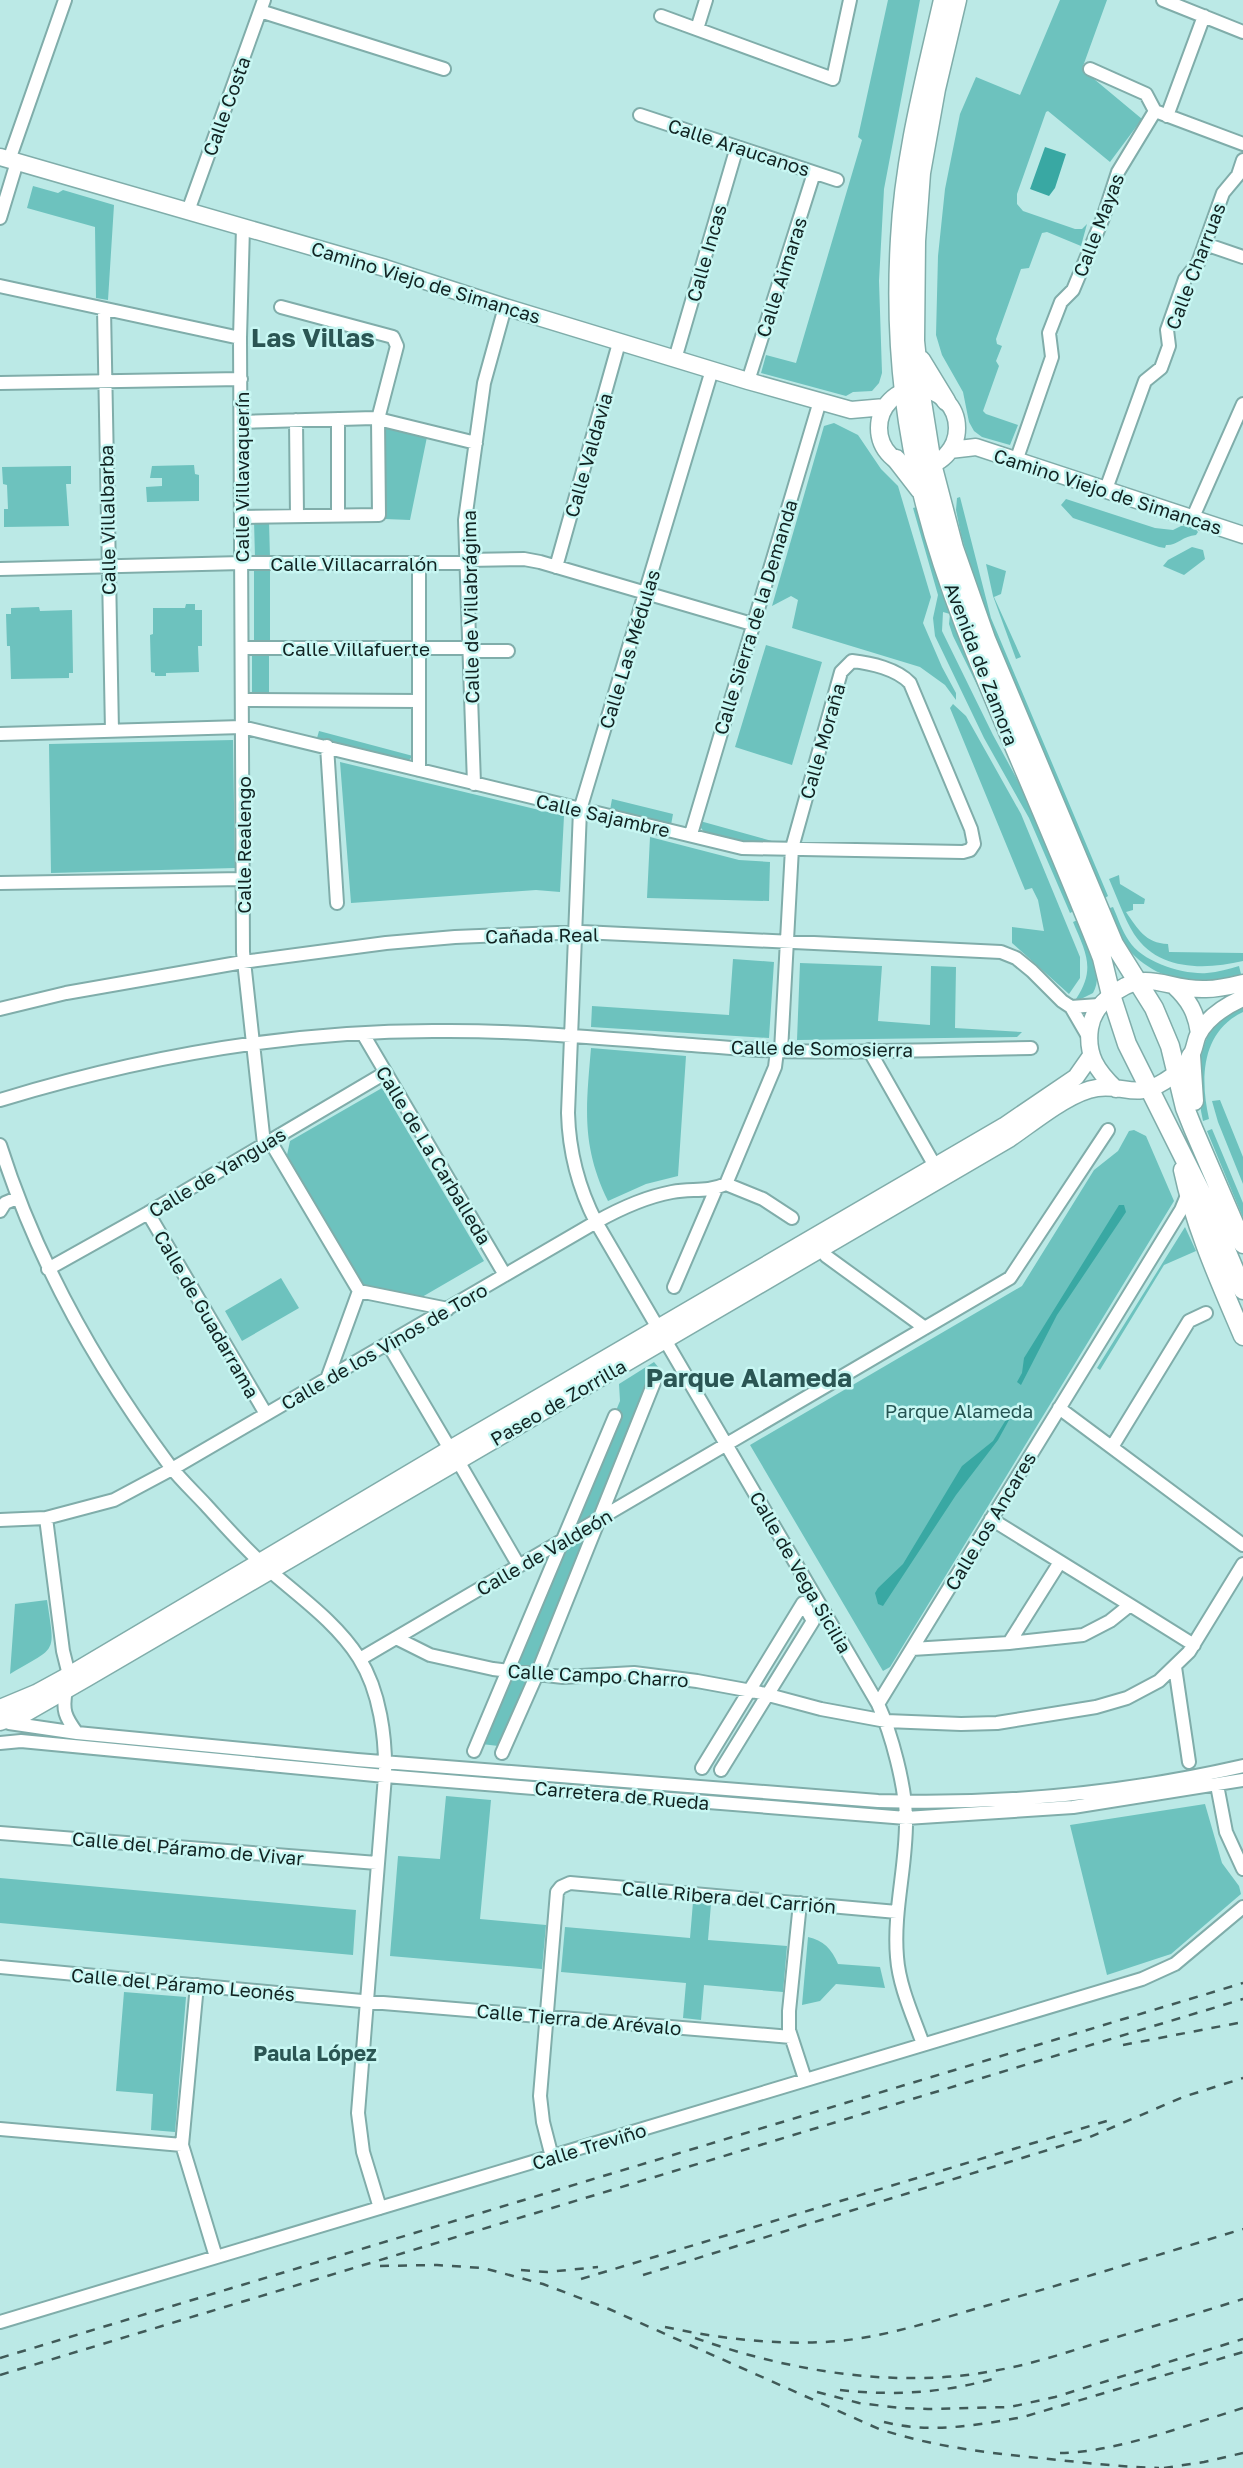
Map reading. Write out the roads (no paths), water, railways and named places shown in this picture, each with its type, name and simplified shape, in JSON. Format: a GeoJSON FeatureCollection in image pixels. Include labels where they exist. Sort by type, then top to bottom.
{"type":"FeatureCollection","features":[{"type":"Feature","properties":{"kind":"highway","name":"Avenida de Zamora"},"geometry":{"type":"LineString","coordinates":[[943,0],[914,126],[900,239],[900,342],[912,390],[924,465],[986,639],[1114,944],[1154,1008],[1170,1046],[1185,1108],[1243,1244]]}},
{"type":"Feature","properties":{"kind":"highway","name":"Avenida de Zamora"},"geometry":{"type":"LineString","coordinates":[[912,390],[916,351],[914,281],[921,173],[936,89],[957,0]]}},
{"type":"Feature","properties":{"kind":"highway"},"geometry":{"type":"LineString","coordinates":[[916,351],[946,401]]}},
{"type":"Feature","properties":{"kind":"highway"},"geometry":{"type":"LineString","coordinates":[[896,459],[922,492]]}},
{"type":"Feature","properties":{"kind":"highway","name":"Avenida de Zamora"},"geometry":{"type":"LineString","coordinates":[[924,465],[922,492],[952,592],[1102,958],[1105,1000],[1177,1143],[1243,1290]]}},
{"type":"Feature","properties":{"kind":"highway"},"geometry":{"type":"LineString","coordinates":[[1191,1056],[1192,1096],[1212,1169]]}},
{"type":"Feature","properties":{"kind":"highway"},"geometry":{"type":"LineString","coordinates":[[1177,1143],[1188,1194],[1217,1275],[1243,1336]]}},
{"type":"Feature","properties":{"kind":"main road","name":"Camino Viejo de Simancas"},"geometry":{"type":"LineString","coordinates":[[9,160],[385,268],[748,381],[851,410],[885,407]]}},
{"type":"Feature","properties":{"kind":"main road"},"geometry":{"type":"LineString","coordinates":[[880,438],[880,421],[885,407],[896,396],[912,390],[935,393],[946,401]]}},
{"type":"Feature","properties":{"kind":"main road","name":"Camino Viejo de Simancas"},"geometry":{"type":"LineString","coordinates":[[946,401],[954,413],[956,424],[973,446],[1243,535]]}},
{"type":"Feature","properties":{"kind":"main road","name":"Camino Viejo de Simancas"},"geometry":{"type":"LineString","coordinates":[[851,410],[880,438],[884,447],[896,459]]}},
{"type":"Feature","properties":{"kind":"main road"},"geometry":{"type":"LineString","coordinates":[[896,459],[924,465],[950,450],[955,438],[956,424]]}},
{"type":"Feature","properties":{"kind":"main road","name":"Camino Viejo de Simancas"},"geometry":{"type":"LineString","coordinates":[[950,450],[973,446]]}},
{"type":"Feature","properties":{"kind":"main road"},"geometry":{"type":"LineString","coordinates":[[1116,1089],[1102,1076],[1090,1057],[1092,1018],[1105,1000],[1136,980],[1204,990],[1243,983]]}},
{"type":"Feature","properties":{"kind":"main road"},"geometry":{"type":"LineString","coordinates":[[1174,986],[1189,1000],[1197,1019],[1199,1033]]}},
{"type":"Feature","properties":{"kind":"main road","name":"Paseo de Zorrilla"},"geometry":{"type":"LineString","coordinates":[[662,1333],[1009,1139],[1076,1095],[1098,1088],[1131,1092],[1150,1089],[1178,1073],[1191,1056],[1199,1033],[1215,1014],[1243,998]]}},
{"type":"Feature","properties":{"kind":"main road","name":"Paseo de Zorrilla"},"geometry":{"type":"LineString","coordinates":[[3,1711],[68,1683],[662,1333],[1055,1093],[1076,1077],[1090,1057]]}},
{"type":"Feature","properties":{"kind":"main road","name":"Paseo de Zorrilla"},"geometry":{"type":"LineString","coordinates":[[3,1711],[36,1693],[68,1683]]}},
{"type":"Feature","properties":{"kind":"street"},"geometry":{"type":"LineString","coordinates":[[0,218],[9,160],[65,0]]}},
{"type":"Feature","properties":{"kind":"street"},"geometry":{"type":"LineString","coordinates":[[697,29],[706,0]]}},
{"type":"Feature","properties":{"kind":"street"},"geometry":{"type":"LineString","coordinates":[[661,16],[833,79],[850,0]]}},
{"type":"Feature","properties":{"kind":"street"},"geometry":{"type":"LineString","coordinates":[[1163,0],[1201,10],[1243,32]]}},
{"type":"Feature","properties":{"kind":"street"},"geometry":{"type":"LineString","coordinates":[[262,5],[444,69]]}},
{"type":"Feature","properties":{"kind":"street","name":"Calle Costa"},"geometry":{"type":"LineString","coordinates":[[188,211],[262,5]]}},
{"type":"Feature","properties":{"kind":"street","name":"Calle Mayas"},"geometry":{"type":"LineString","coordinates":[[1016,461],[1052,357],[1049,333],[1061,302],[1073,290],[1103,218],[1118,172],[1161,113],[1201,10]]}},
{"type":"Feature","properties":{"kind":"street"},"geometry":{"type":"LineString","coordinates":[[1090,69],[1146,94],[1161,113],[1243,144]]}},
{"type":"Feature","properties":{"kind":"street","name":"Calle Araucanos"},"geometry":{"type":"LineString","coordinates":[[640,114],[837,180]]}},
{"type":"Feature","properties":{"kind":"street","name":"Calle Incas"},"geometry":{"type":"LineString","coordinates":[[675,359],[737,147]]}},
{"type":"Feature","properties":{"kind":"street","name":"Calle Charruas"},"geometry":{"type":"LineString","coordinates":[[1106,489],[1145,381],[1161,368],[1169,346],[1167,330],[1185,279],[1198,263],[1223,193],[1238,175],[1243,160]]}},
{"type":"Feature","properties":{"kind":"street","name":"Calle Aimaras"},"geometry":{"type":"LineString","coordinates":[[748,381],[814,173]]}},
{"type":"Feature","properties":{"kind":"street","name":"Calle Villavaquerín"},"geometry":{"type":"LineString","coordinates":[[242,727],[240,338],[243,227]]}},
{"type":"Feature","properties":{"kind":"street"},"geometry":{"type":"LineString","coordinates":[[1205,244],[1243,257]]}},
{"type":"Feature","properties":{"kind":"street"},"geometry":{"type":"LineString","coordinates":[[0,286],[240,338]]}},
{"type":"Feature","properties":{"kind":"street"},"geometry":{"type":"LineString","coordinates":[[241,517],[379,515],[378,419],[397,346],[393,337],[281,307]]}},
{"type":"Feature","properties":{"kind":"street","name":"Calle de Villabrágima"},"geometry":{"type":"LineString","coordinates":[[474,784],[465,520],[484,383],[505,307]]}},
{"type":"Feature","properties":{"kind":"street","name":"Calle Villalbarba"},"geometry":{"type":"LineString","coordinates":[[104,309],[111,731]]}},
{"type":"Feature","properties":{"kind":"street","name":"Calle Valdavia"},"geometry":{"type":"LineString","coordinates":[[556,567],[619,343]]}},
{"type":"Feature","properties":{"kind":"street","name":"Calle Las Médulas"},"geometry":{"type":"LineString","coordinates":[[596,1222],[578,1179],[569,1140],[580,810],[712,370]]}},
{"type":"Feature","properties":{"kind":"street"},"geometry":{"type":"LineString","coordinates":[[0,383],[241,379]]}},
{"type":"Feature","properties":{"kind":"street","name":"Calle Sierra de la Demanda"},"geometry":{"type":"LineString","coordinates":[[691,835],[820,401]]}},
{"type":"Feature","properties":{"kind":"street"},"geometry":{"type":"LineString","coordinates":[[1193,517],[1243,404]]}},
{"type":"Feature","properties":{"kind":"street"},"geometry":{"type":"LineString","coordinates":[[338,419],[338,516]]}},
{"type":"Feature","properties":{"kind":"street"},"geometry":{"type":"LineString","coordinates":[[241,422],[378,419],[476,443]]}},
{"type":"Feature","properties":{"kind":"street"},"geometry":{"type":"LineString","coordinates":[[296,420],[297,516]]}},
{"type":"Feature","properties":{"kind":"street","name":"Calle Villacarralón"},"geometry":{"type":"LineString","coordinates":[[0,569],[242,563],[419,564],[524,559],[752,624]]}},
{"type":"Feature","properties":{"kind":"street"},"geometry":{"type":"LineString","coordinates":[[419,564],[419,770]]}},
{"type":"Feature","properties":{"kind":"street","name":"Calle Villafuerte"},"geometry":{"type":"LineString","coordinates":[[242,648],[508,651]]}},
{"type":"Feature","properties":{"kind":"street","name":"Calle Moraña"},"geometry":{"type":"LineString","coordinates":[[674,1287],[717,1188],[775,1067],[779,1051],[792,848],[841,672],[852,661],[864,662],[903,675],[910,683],[971,829],[974,844],[970,850]]}},
{"type":"Feature","properties":{"kind":"street"},"geometry":{"type":"LineString","coordinates":[[242,701],[419,701]]}},
{"type":"Feature","properties":{"kind":"street","name":"Calle Sajambre"},"geometry":{"type":"LineString","coordinates":[[0,734],[242,727],[742,848],[970,850]]}},
{"type":"Feature","properties":{"kind":"street","name":"Calle Realengo"},"geometry":{"type":"LineString","coordinates":[[242,727],[243,962],[267,1143]]}},
{"type":"Feature","properties":{"kind":"street"},"geometry":{"type":"LineString","coordinates":[[327,746],[337,903]]}},
{"type":"Feature","properties":{"kind":"street"},"geometry":{"type":"LineString","coordinates":[[0,883],[243,878]]}},
{"type":"Feature","properties":{"kind":"street","name":"Cañada Real"},"geometry":{"type":"LineString","coordinates":[[0,1009],[66,993],[243,962],[386,943],[576,932],[1001,951],[1016,958],[1071,1007],[1089,1038]]}},
{"type":"Feature","properties":{"kind":"street"},"geometry":{"type":"LineString","coordinates":[[1071,1007],[1105,1000]]}},
{"type":"Feature","properties":{"kind":"street","name":"Calle de Somosierra"},"geometry":{"type":"LineString","coordinates":[[0,1100],[145,1062],[254,1044],[363,1034],[446,1031],[571,1036],[779,1051],[1031,1048]]}},
{"type":"Feature","properties":{"kind":"street","name":"Calle de La Carballeda"},"geometry":{"type":"LineString","coordinates":[[363,1034],[505,1275]]}},
{"type":"Feature","properties":{"kind":"street"},"geometry":{"type":"LineString","coordinates":[[869,1050],[935,1166]]}},
{"type":"Feature","properties":{"kind":"street","name":"Calle de Yanguas"},"geometry":{"type":"LineString","coordinates":[[48,1269],[385,1073]]}},
{"type":"Feature","properties":{"kind":"street","name":"Calle de Valdeón"},"geometry":{"type":"LineString","coordinates":[[360,1659],[1010,1278],[1108,1130]]}},
{"type":"Feature","properties":{"kind":"street"},"geometry":{"type":"LineString","coordinates":[[267,1143],[359,1291],[448,1309]]}},
{"type":"Feature","properties":{"kind":"street"},"geometry":{"type":"LineString","coordinates":[[0,1145],[17,1198],[48,1269],[114,1387],[172,1469],[265,1566],[321,1615],[360,1659],[376,1697],[385,1769],[358,2113],[363,2152],[380,2207]]}},
{"type":"Feature","properties":{"kind":"street"},"geometry":{"type":"LineString","coordinates":[[717,1188],[763,1199],[792,1218]]}},
{"type":"Feature","properties":{"kind":"street","name":"Calle de los Vinos de Toro"},"geometry":{"type":"LineString","coordinates":[[0,1520],[46,1518],[114,1500],[327,1380],[596,1222],[641,1199],[674,1192],[717,1188]]}},
{"type":"Feature","properties":{"kind":"street","name":"Calle los Ancares"},"geometry":{"type":"LineString","coordinates":[[878,1704],[1183,1208],[1188,1194]]}},
{"type":"Feature","properties":{"kind":"street"},"geometry":{"type":"LineString","coordinates":[[0,1211],[5,1203],[17,1198]]}},
{"type":"Feature","properties":{"kind":"street","name":"Calle de Guadarrama"},"geometry":{"type":"LineString","coordinates":[[148,1213],[266,1414]]}},
{"type":"Feature","properties":{"kind":"street","name":"Calle de Vega Sicilia"},"geometry":{"type":"LineString","coordinates":[[596,1222],[886,1721],[906,1818],[897,1912],[897,1958],[923,2044]]}},
{"type":"Feature","properties":{"kind":"street"},"geometry":{"type":"LineString","coordinates":[[826,1256],[925,1328]]}},
{"type":"Feature","properties":{"kind":"street"},"geometry":{"type":"LineString","coordinates":[[327,1380],[359,1291]]}},
{"type":"Feature","properties":{"kind":"street"},"geometry":{"type":"LineString","coordinates":[[1112,1447],[1189,1321],[1206,1312]]}},
{"type":"Feature","properties":{"kind":"street"},"geometry":{"type":"LineString","coordinates":[[388,1344],[519,1566]]}},
{"type":"Feature","properties":{"kind":"street"},"geometry":{"type":"LineString","coordinates":[[502,1752],[537,1674],[655,1381]]}},
{"type":"Feature","properties":{"kind":"street"},"geometry":{"type":"LineString","coordinates":[[1059,1408],[1243,1545]]}},
{"type":"Feature","properties":{"kind":"street"},"geometry":{"type":"LineString","coordinates":[[474,1751],[615,1416]]}},
{"type":"Feature","properties":{"kind":"street"},"geometry":{"type":"LineString","coordinates":[[46,1518],[68,1683],[63,1705],[64,1716],[77,1733]]}},
{"type":"Feature","properties":{"kind":"street"},"geometry":{"type":"LineString","coordinates":[[991,1519],[1194,1645]]}},
{"type":"Feature","properties":{"kind":"street"},"geometry":{"type":"LineString","coordinates":[[1009,1643],[1060,1562]]}},
{"type":"Feature","properties":{"kind":"street","name":"Calle Campo Charro"},"geometry":{"type":"LineString","coordinates":[[396,1638],[430,1655],[507,1671],[563,1677],[634,1673],[749,1691],[821,1709],[886,1721],[961,1724],[1029,1720],[1127,1698],[1159,1681],[1194,1645],[1243,1564]]}},
{"type":"Feature","properties":{"kind":"street"},"geometry":{"type":"LineString","coordinates":[[702,1768],[803,1603],[813,1621],[721,1770]]}},
{"type":"Feature","properties":{"kind":"street"},"geometry":{"type":"LineString","coordinates":[[912,1649],[1083,1635],[1110,1621],[1130,1605]]}},
{"type":"Feature","properties":{"kind":"street"},"geometry":{"type":"LineString","coordinates":[[1175,1667],[1189,1762]]}},
{"type":"Feature","properties":{"kind":"street"},"geometry":{"type":"LineString","coordinates":[[0,1743],[3,1711]]}},
{"type":"Feature","properties":{"kind":"street","name":"Carretera de Rueda"},"geometry":{"type":"LineString","coordinates":[[3,1711],[77,1733],[385,1769],[906,1818],[1073,1807],[1243,1780]]}},
{"type":"Feature","properties":{"kind":"street","name":"Carretera de Rueda"},"geometry":{"type":"LineString","coordinates":[[0,1743],[21,1741],[385,1769],[933,1803],[1072,1793],[1204,1775],[1243,1766]]}},
{"type":"Feature","properties":{"kind":"street"},"geometry":{"type":"LineString","coordinates":[[1217,1785],[1226,1832],[1243,1869]]}},
{"type":"Feature","properties":{"kind":"street","name":"Calle del Páramo de Vivar"},"geometry":{"type":"LineString","coordinates":[[0,1833],[377,1863]]}},
{"type":"Feature","properties":{"kind":"street","name":"Calle Ribera del Carrión"},"geometry":{"type":"LineString","coordinates":[[547,2016],[557,1892],[570,1883],[897,1912]]}},
{"type":"Feature","properties":{"kind":"street"},"geometry":{"type":"LineString","coordinates":[[800,1903],[789,2011],[791,2037],[805,2079]]}},
{"type":"Feature","properties":{"kind":"street","name":"Calle Treviño"},"geometry":{"type":"LineString","coordinates":[[0,2322],[1142,1979],[1175,1964],[1243,1907]]}},
{"type":"Feature","properties":{"kind":"street","name":"Calle del Páramo Leonés"},"geometry":{"type":"LineString","coordinates":[[0,1967],[367,2001]]}},
{"type":"Feature","properties":{"kind":"street"},"geometry":{"type":"LineString","coordinates":[[197,1985],[182,2145],[216,2257]]}},
{"type":"Feature","properties":{"kind":"street","name":"Calle Tierra de Arévalo"},"geometry":{"type":"LineString","coordinates":[[367,2001],[791,2037]]}},
{"type":"Feature","properties":{"kind":"street"},"geometry":{"type":"LineString","coordinates":[[547,2016],[540,2096],[552,2157]]}},
{"type":"Feature","properties":{"kind":"street"},"geometry":{"type":"LineString","coordinates":[[0,2129],[182,2145]]}},
{"type":"Feature","properties":{"kind":"railway"},"geometry":{"type":"LineString","coordinates":[[0,2358],[1243,1983]]}},
{"type":"Feature","properties":{"kind":"railway"},"geometry":{"type":"LineString","coordinates":[[0,2375],[1243,1999]]}},
{"type":"Feature","properties":{"kind":"railway"},"geometry":{"type":"LineString","coordinates":[[1123,2045],[1243,2022]]}},
{"type":"Feature","properties":{"kind":"railway"},"geometry":{"type":"LineString","coordinates":[[643,2275],[1090,2137],[1183,2097],[1243,2078]]}},
{"type":"Feature","properties":{"kind":"railway"},"geometry":{"type":"LineString","coordinates":[[581,2279],[1110,2120]]}},
{"type":"Feature","properties":{"kind":"railway"},"geometry":{"type":"LineString","coordinates":[[665,2327],[773,2342],[858,2339],[933,2321],[1243,2229]]}},
{"type":"Feature","properties":{"kind":"railway"},"geometry":{"type":"LineString","coordinates":[[380,2266],[437,2265],[483,2268],[543,2284],[609,2309],[879,2429],[900,2435],[939,2445],[998,2453],[1159,2468]]}},
{"type":"Feature","properties":{"kind":"railway"},"geometry":{"type":"LineString","coordinates":[[521,2270],[547,2272],[598,2267]]}},
{"type":"Feature","properties":{"kind":"railway"},"geometry":{"type":"LineString","coordinates":[[695,2338],[767,2360],[842,2374],[918,2378],[956,2376],[1033,2362],[1243,2299]]}},
{"type":"Feature","properties":{"kind":"railway"},"geometry":{"type":"LineString","coordinates":[[817,2392],[859,2403],[900,2408],[1010,2407],[1055,2397],[1243,2339]]}},
{"type":"Feature","properties":{"kind":"railway"},"geometry":{"type":"LineString","coordinates":[[884,2422],[937,2428],[1023,2417],[1243,2352]]}},
{"type":"Feature","properties":{"kind":"railway"},"geometry":{"type":"LineString","coordinates":[[840,2390],[919,2392],[996,2378]]}},
{"type":"Feature","properties":{"kind":"railway"},"geometry":{"type":"LineString","coordinates":[[1060,2453],[1128,2443],[1243,2408]]}},
{"type":"Feature","properties":{"kind":"railway"},"geometry":{"type":"LineString","coordinates":[[1164,2468],[1243,2453]]}},
{"type":"Feature","properties":{"kind":"district","name":"Las Villas"},"geometry":{"type":"Point","coordinates":[313,337]}},
{"type":"Feature","properties":{"kind":"district","name":"Parque Alameda"},"geometry":{"type":"Point","coordinates":[749,1377]}},
{"type":"Feature","properties":{"kind":"district","name":"Paula López"},"geometry":{"type":"Point","coordinates":[315,2053]}}]}
